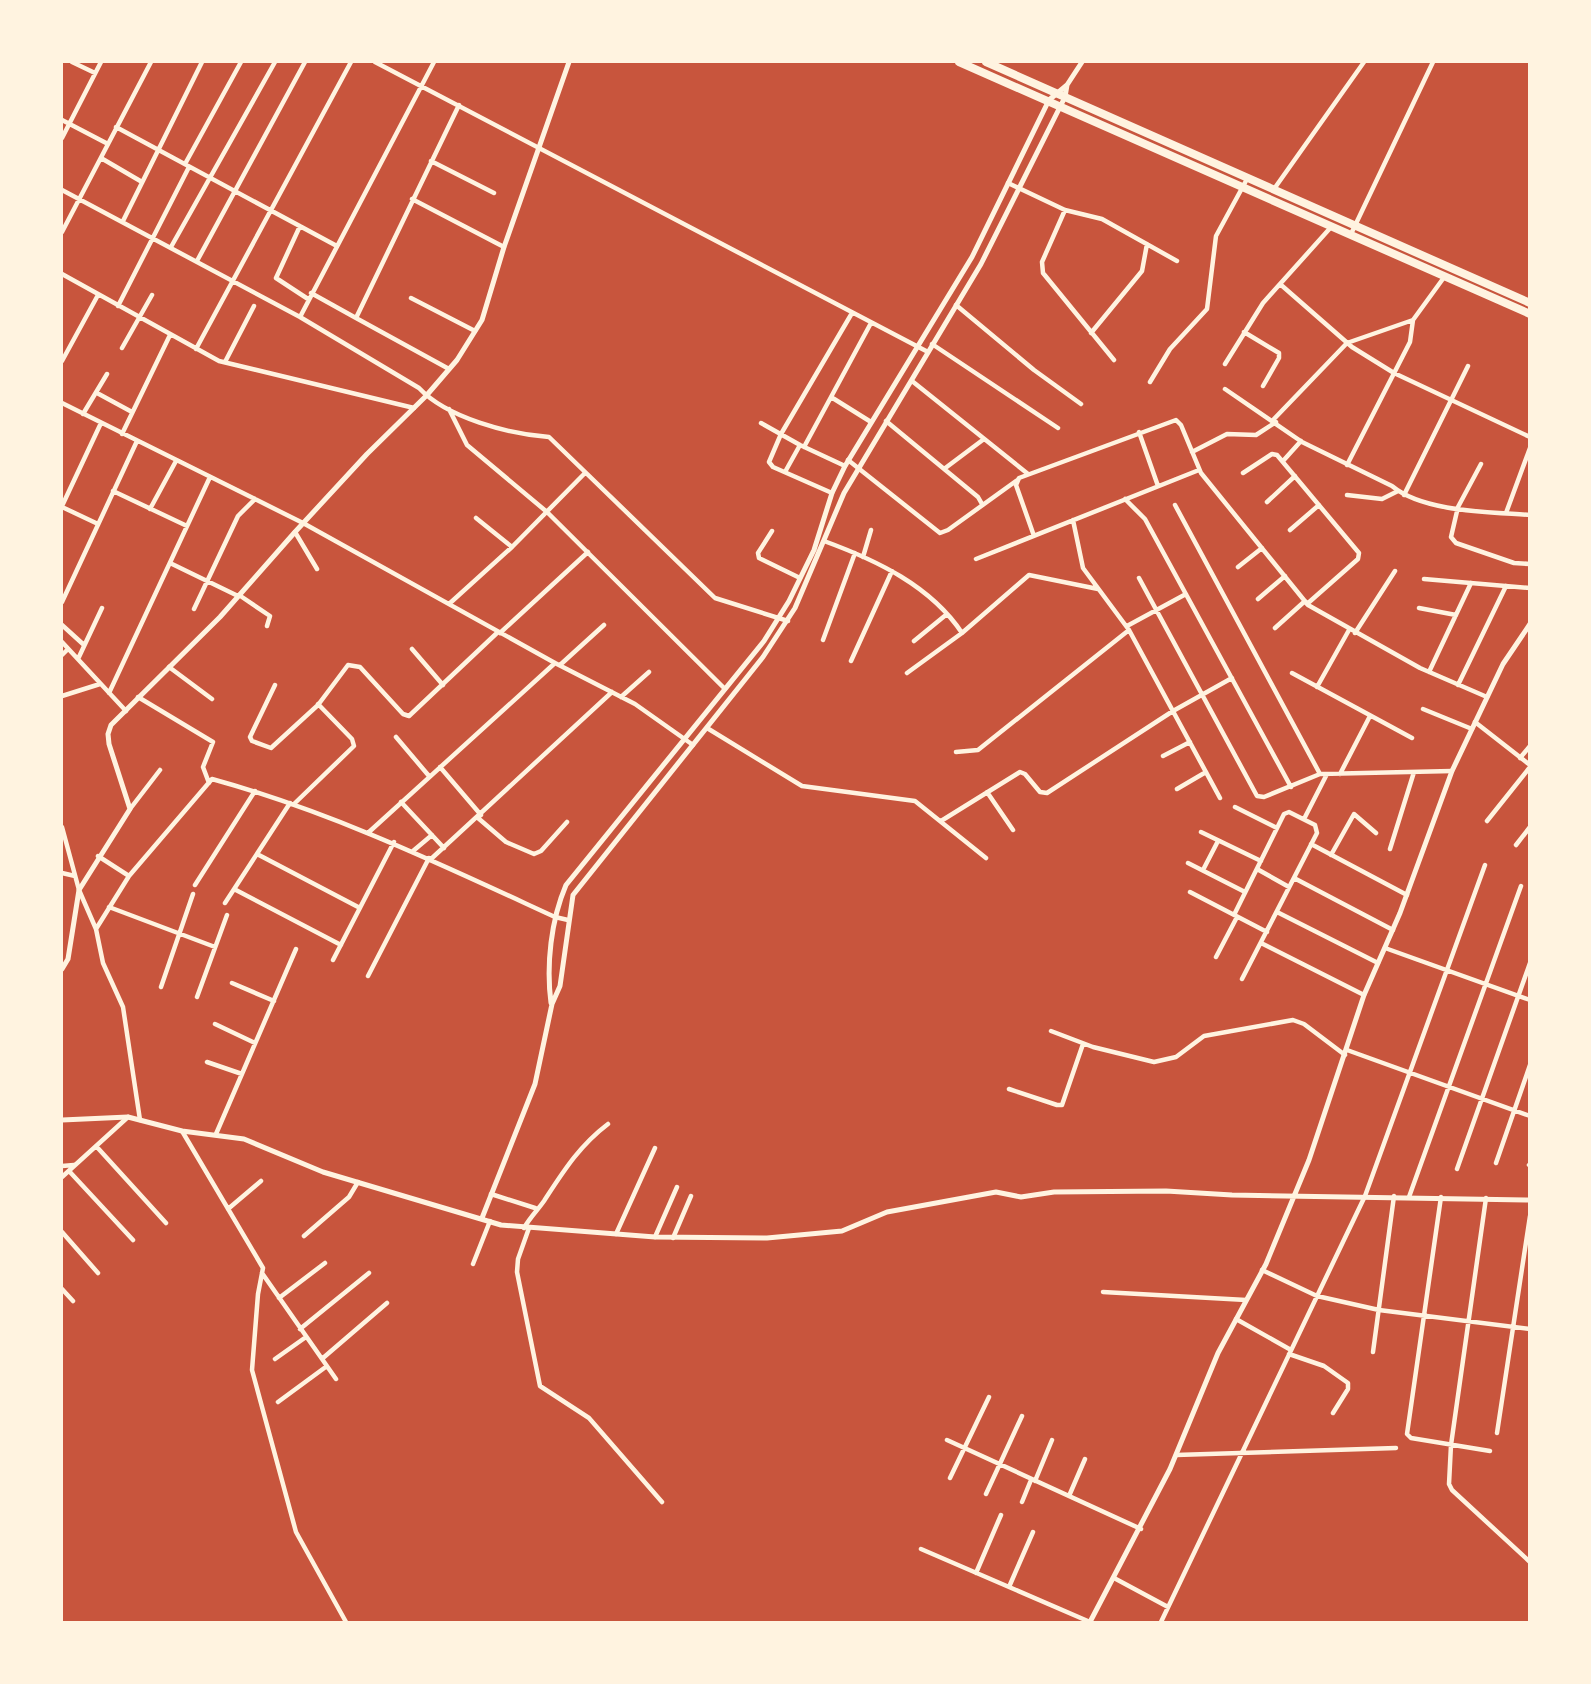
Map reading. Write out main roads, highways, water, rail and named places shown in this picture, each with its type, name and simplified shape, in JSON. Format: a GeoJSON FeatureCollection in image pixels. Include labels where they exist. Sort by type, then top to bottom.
{"type":"FeatureCollection","features":[{"type":"Feature","properties":{"kind":"highway"},"geometry":{"type":"LineString","coordinates":[[959,62],[1245,183],[1273,191],[1445,276],[1530,314]]}},
{"type":"Feature","properties":{"kind":"highway"},"geometry":{"type":"LineString","coordinates":[[986,62],[1065,97],[1332,226],[1352,230],[1530,303]]}}]}
